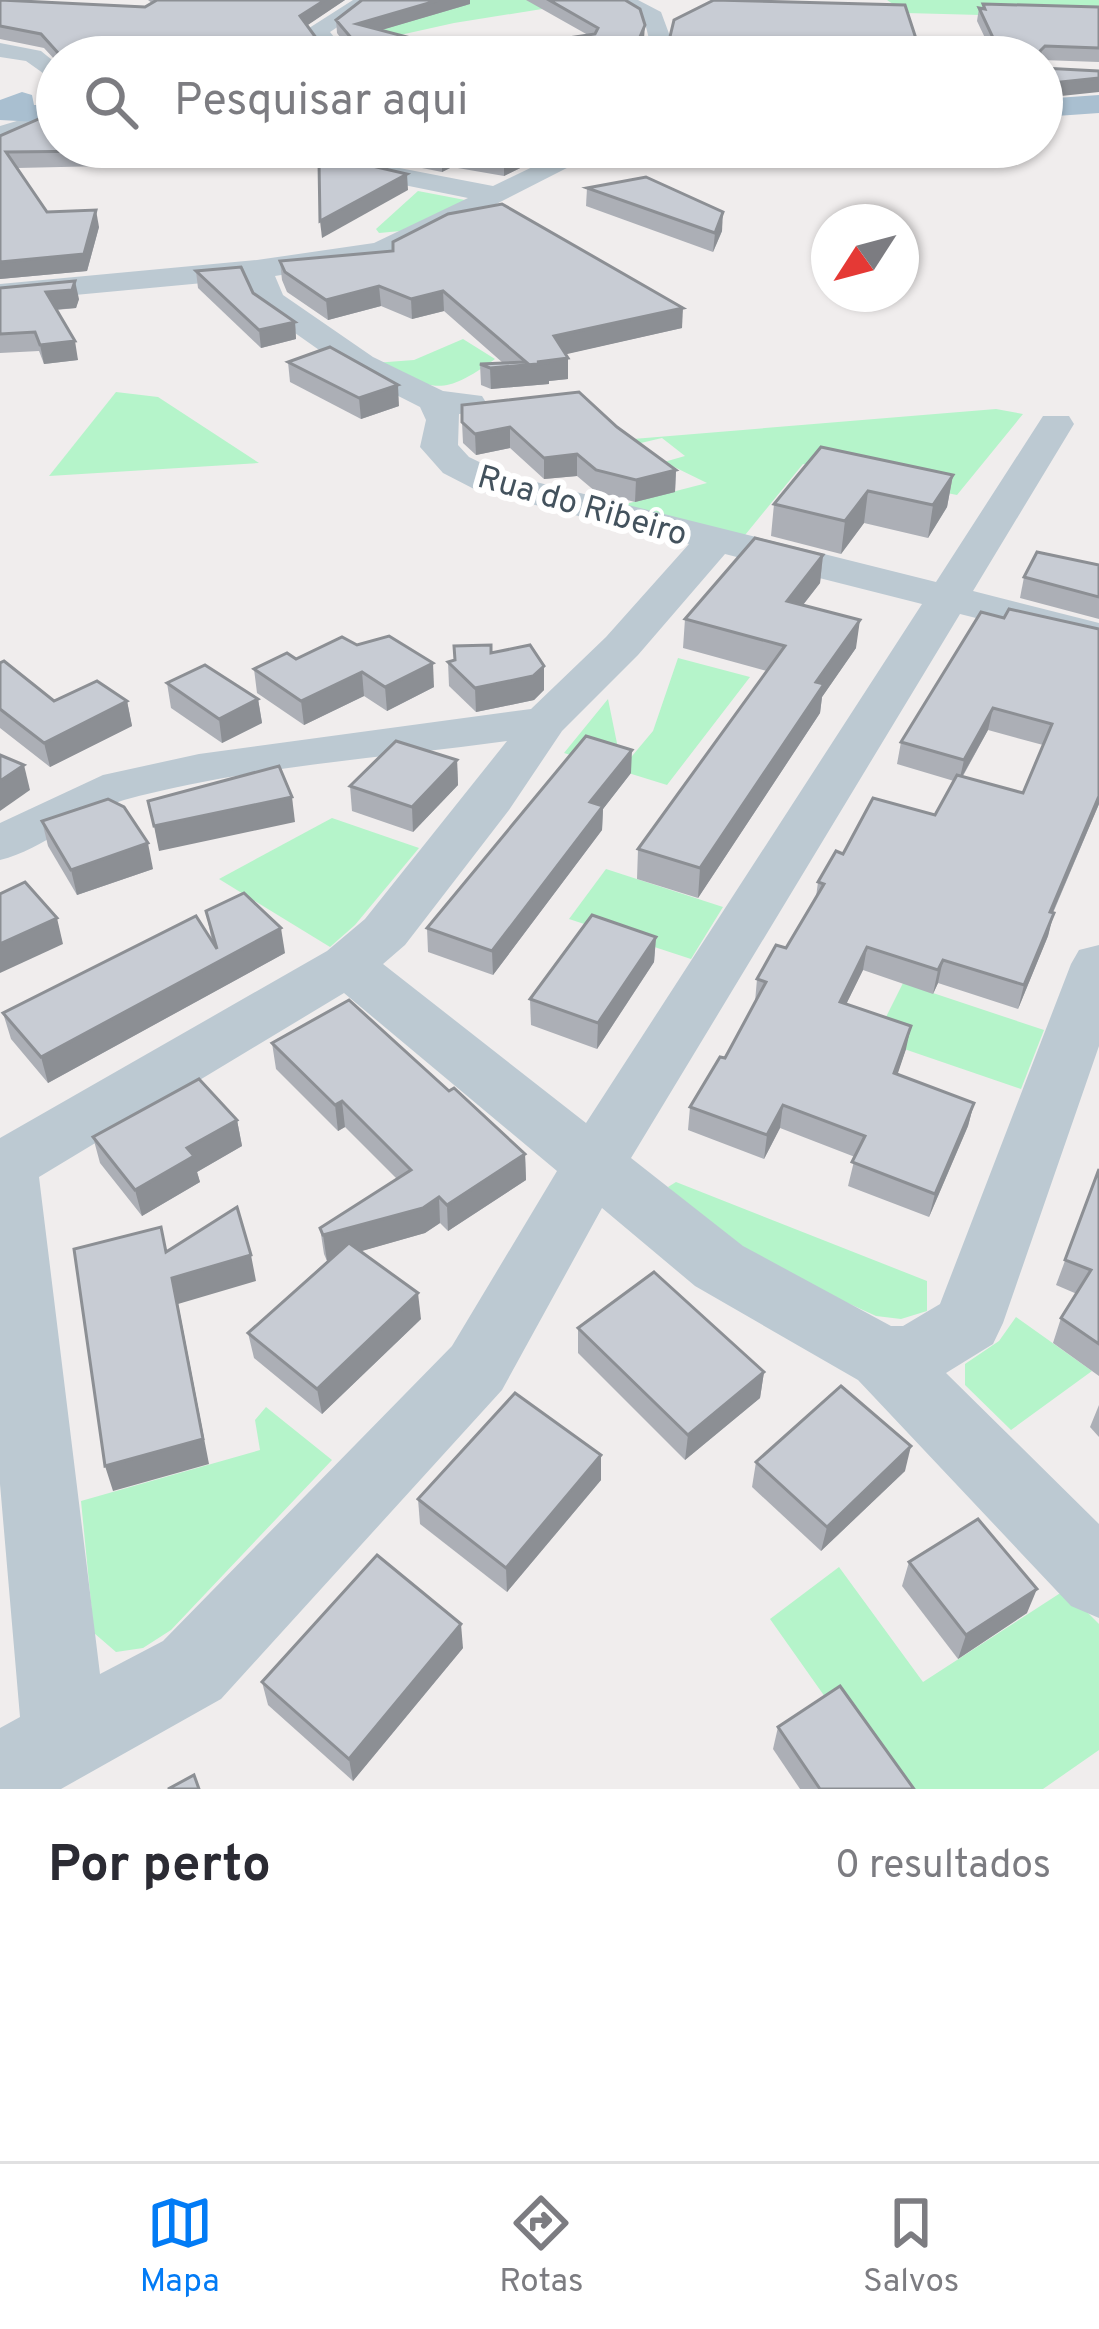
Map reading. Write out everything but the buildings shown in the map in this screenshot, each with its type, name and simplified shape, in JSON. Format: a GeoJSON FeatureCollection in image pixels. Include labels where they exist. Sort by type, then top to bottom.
{"type":"FeatureCollection","features":[{"type":"Feature","properties":{"kind":"main road"},"geometry":{"type":"LineString","coordinates":[[1063,106],[1099,103]]}},
{"type":"Feature","properties":{"kind":"street"},"geometry":{"type":"LineString","coordinates":[[322,36],[317,30],[368,0]]}},
{"type":"Feature","properties":{"kind":"street"},"geometry":{"type":"LineString","coordinates":[[622,0],[654,16],[659,36]]}},
{"type":"Feature","properties":{"kind":"street"},"geometry":{"type":"LineString","coordinates":[[0,50],[36,58]]}},
{"type":"Feature","properties":{"kind":"street"},"geometry":{"type":"LineString","coordinates":[[354,168],[496,195]]}},
{"type":"Feature","properties":{"kind":"street"},"geometry":{"type":"LineString","coordinates":[[0,293],[257,269],[424,243],[496,195],[552,168]]}},
{"type":"Feature","properties":{"kind":"street","name":"Rua do Ribeiro"},"geometry":{"type":"LineString","coordinates":[[257,269],[269,300],[361,364],[450,394],[508,404]]}},
{"type":"Feature","properties":{"kind":"street","name":"Rua do Ribeiro"},"geometry":{"type":"LineString","coordinates":[[450,394],[439,447],[456,466],[490,482],[1099,636]]}},
{"type":"Feature","properties":{"kind":"street"},"geometry":{"type":"LineString","coordinates":[[713,542],[622,646],[544,721],[491,799],[385,932],[347,965],[3,1168],[33,1758],[192,1670],[477,1368],[594,1164],[1056,424]]}},
{"type":"Feature","properties":{"kind":"street"},"geometry":{"type":"LineString","coordinates":[[0,844],[103,790],[200,769],[544,721]]}},
{"type":"Feature","properties":{"kind":"street"},"geometry":{"type":"LineString","coordinates":[[884,1358],[914,1356],[968,1324],[1099,964]]}},
{"type":"Feature","properties":{"kind":"street"},"geometry":{"type":"LineString","coordinates":[[347,965],[719,1266],[884,1358],[1099,1579]]}},
{"type":"Feature","properties":{"kind":"green space"},"geometry":{"type":"Polygon","coordinates":[[[423,0],[598,0],[396,36],[361,36],[450,9],[423,0]]]}},
{"type":"Feature","properties":{"kind":"green space"},"geometry":{"type":"Polygon","coordinates":[[[887,0],[1099,0],[1099,18],[906,13],[887,0]]]}},
{"type":"Feature","properties":{"kind":"green space"},"geometry":{"type":"Polygon","coordinates":[[[418,191],[465,200],[412,230],[379,233],[376,229],[418,191]]]}},
{"type":"Feature","properties":{"kind":"green space"},"geometry":{"type":"Polygon","coordinates":[[[463,339],[495,359],[448,385],[424,384],[374,363],[414,360],[463,339]]]}},
{"type":"Feature","properties":{"kind":"green space"},"geometry":{"type":"Polygon","coordinates":[[[116,392],[158,397],[259,463],[49,476],[116,392]]]}},
{"type":"Feature","properties":{"kind":"green space"},"geometry":{"type":"Polygon","coordinates":[[[996,409],[1023,414],[957,495],[803,464],[741,540],[614,507],[707,483],[664,462],[685,456],[662,438],[628,446],[621,440],[996,409]]]}},
{"type":"Feature","properties":{"kind":"green space"},"geometry":{"type":"Polygon","coordinates":[[[678,658],[750,677],[667,785],[564,753],[608,699],[622,768],[653,731],[678,658]]]}},
{"type":"Feature","properties":{"kind":"green space"},"geometry":{"type":"Polygon","coordinates":[[[332,818],[419,848],[355,925],[330,947],[219,879],[332,818]]]}},
{"type":"Feature","properties":{"kind":"green space"},"geometry":{"type":"Polygon","coordinates":[[[606,869],[723,907],[691,959],[569,919],[606,869]]]}},
{"type":"Feature","properties":{"kind":"green space"},"geometry":{"type":"Polygon","coordinates":[[[903,983],[1044,1030],[1021,1089],[875,1039],[903,983]]]}},
{"type":"Feature","properties":{"kind":"green space"},"geometry":{"type":"Polygon","coordinates":[[[676,1182],[927,1281],[927,1311],[901,1319],[876,1316],[723,1246],[668,1187],[676,1182]]]}},
{"type":"Feature","properties":{"kind":"green space"},"geometry":{"type":"Polygon","coordinates":[[[1016,1317],[1092,1371],[1011,1430],[965,1385],[965,1364],[999,1341],[1016,1317]]]}},
{"type":"Feature","properties":{"kind":"green space"},"geometry":{"type":"Polygon","coordinates":[[[266,1407],[332,1460],[171,1630],[143,1648],[116,1652],[94,1633],[81,1501],[260,1450],[255,1420],[266,1407]]]}},
{"type":"Feature","properties":{"kind":"green space"},"geometry":{"type":"Polygon","coordinates":[[[839,1567],[923,1682],[1065,1590],[1099,1624],[1099,1750],[1043,1789],[890,1789],[770,1619],[839,1567]]]}}]}
